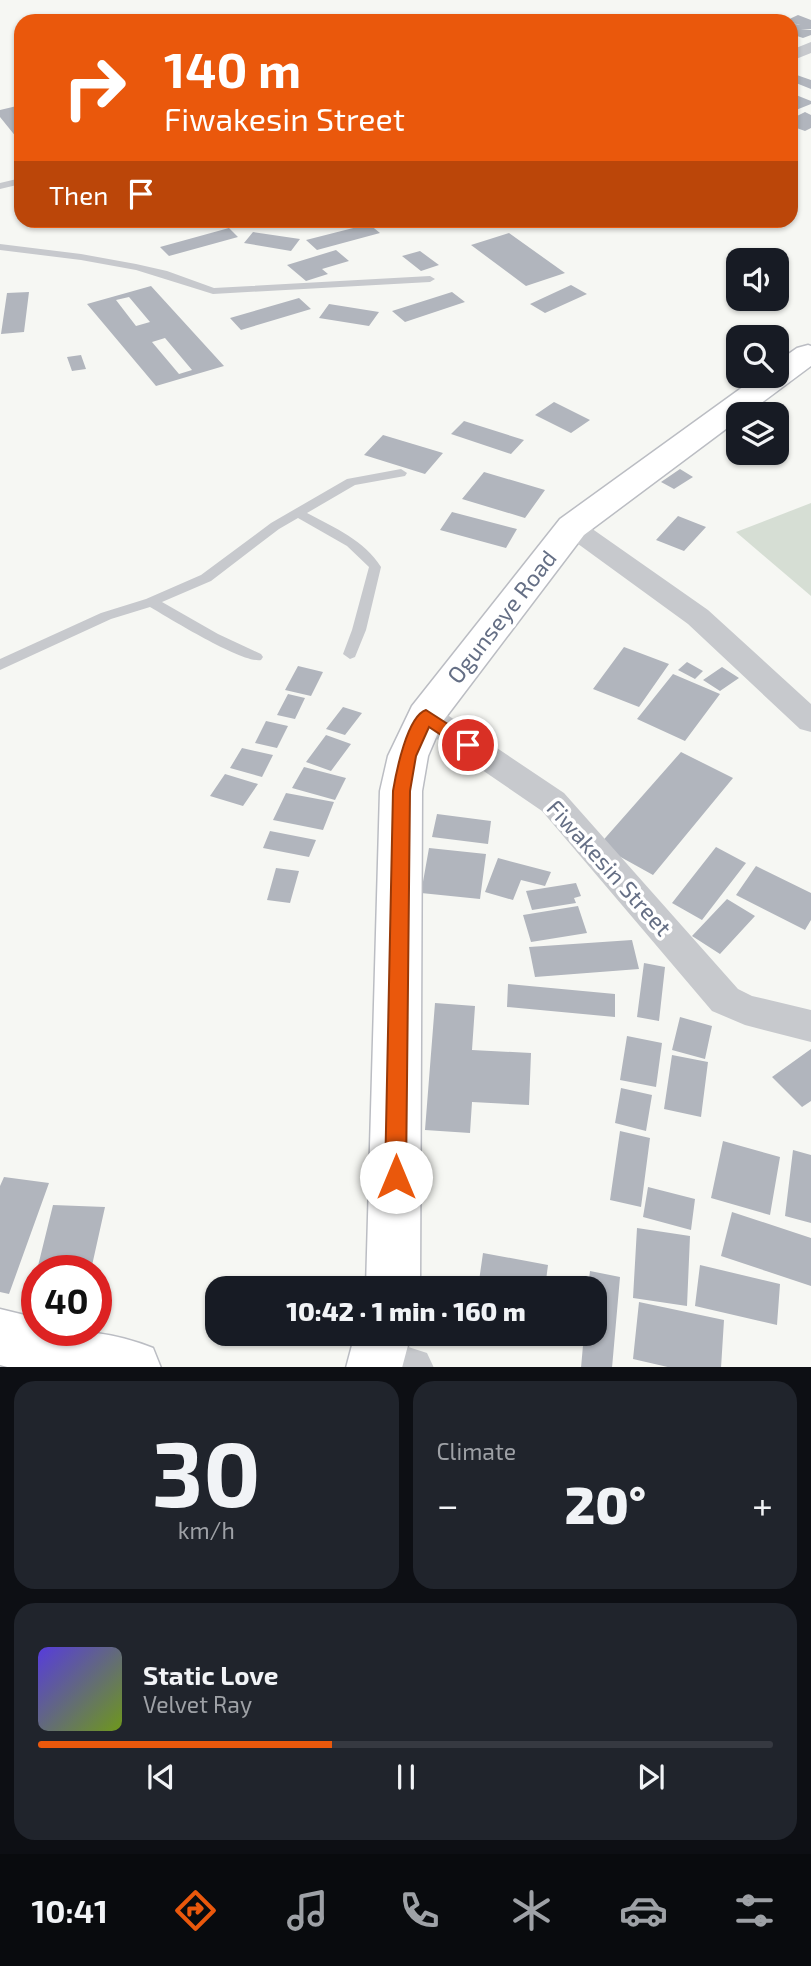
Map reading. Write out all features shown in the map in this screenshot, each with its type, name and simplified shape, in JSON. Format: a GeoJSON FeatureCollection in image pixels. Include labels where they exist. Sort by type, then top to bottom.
{"type":"FeatureCollection","features":[{"type":"Feature","properties":{"kind":"street","name":"Ogunseye Road"},"geometry":{"type":"LineString","coordinates":[[394,1276],[401,791],[408,756],[426,716],[572,527],[810,354]]}},
{"type":"Feature","properties":{"kind":"street"},"geometry":{"type":"LineString","coordinates":[[572,527],[698,617],[811,722]]}},
{"type":"Feature","properties":{"kind":"street","name":"Fiwakesin Street"},"geometry":{"type":"LineString","coordinates":[[426,716],[553,802],[725,1000],[745,1010],[811,1027]]}},
{"type":"Feature","properties":{"kind":"street"},"geometry":{"type":"LineString","coordinates":[[0,1337],[133,1367]]}},
{"type":"Feature","properties":{"kind":"lane"},"geometry":{"type":"LineString","coordinates":[[0,247],[124,265],[185,278],[213,291],[430,279]]}},
{"type":"Feature","properties":{"kind":"lane"},"geometry":{"type":"LineString","coordinates":[[0,665],[106,616],[151,602],[206,578],[258,537],[351,482],[401,473]]}},
{"type":"Feature","properties":{"kind":"lane"},"geometry":{"type":"LineString","coordinates":[[299,513],[356,547],[371,559],[375,566],[351,654]]}},
{"type":"Feature","properties":{"kind":"lane"},"geometry":{"type":"LineString","coordinates":[[151,602],[213,637],[256,657]]}},
{"type":"Feature","properties":{"kind":"shaded area"},"geometry":{"type":"Polygon","coordinates":[[[811,503],[811,596],[736,532],[811,503]]]}},
{"type":"Feature","properties":{"kind":"building"},"geometry":{"type":"Polygon","coordinates":[[[798,15],[811,20],[811,29],[801,30],[811,30],[811,35],[803,38],[798,36],[798,15]]]}},
{"type":"Feature","properties":{"kind":"building"},"geometry":{"type":"Polygon","coordinates":[[[798,75],[811,80],[811,89],[798,84],[798,75]]]}},
{"type":"Feature","properties":{"kind":"building"},"geometry":{"type":"Polygon","coordinates":[[[798,96],[811,101],[811,104],[798,109],[798,96]]]}},
{"type":"Feature","properties":{"kind":"building"},"geometry":{"type":"Polygon","coordinates":[[[14,107],[14,134],[0,117],[0,110],[14,107]]]}},
{"type":"Feature","properties":{"kind":"building"},"geometry":{"type":"Polygon","coordinates":[[[805,112],[811,115],[811,128],[805,131],[798,128],[798,116],[805,112]]]}},
{"type":"Feature","properties":{"kind":"building"},"geometry":{"type":"Polygon","coordinates":[[[229,228],[238,237],[169,256],[160,247],[229,228]]]}},
{"type":"Feature","properties":{"kind":"building"},"geometry":{"type":"Polygon","coordinates":[[[353,228],[374,228],[380,233],[317,250],[306,240],[353,228]]]}},
{"type":"Feature","properties":{"kind":"building"},"geometry":{"type":"Polygon","coordinates":[[[253,232],[300,239],[291,251],[244,243],[253,232]]]}},
{"type":"Feature","properties":{"kind":"building"},"geometry":{"type":"Polygon","coordinates":[[[509,233],[565,273],[526,286],[471,245],[509,233]]]}},
{"type":"Feature","properties":{"kind":"building"},"geometry":{"type":"Polygon","coordinates":[[[336,250],[349,261],[322,269],[328,274],[306,281],[287,265],[336,250]]]}},
{"type":"Feature","properties":{"kind":"building"},"geometry":{"type":"Polygon","coordinates":[[[420,251],[439,265],[421,271],[402,256],[420,251]]]}},
{"type":"Feature","properties":{"kind":"building"},"geometry":{"type":"Polygon","coordinates":[[[571,285],[587,294],[545,313],[530,304],[571,285]]]}},
{"type":"Feature","properties":{"kind":"building"},"geometry":{"type":"Polygon","coordinates":[[[151,286],[224,366],[156,386],[87,304],[151,286]],[[129,297],[116,300],[136,326],[150,322],[129,297]],[[165,338],[152,342],[179,374],[192,370],[165,338]]]}},
{"type":"Feature","properties":{"kind":"building"},"geometry":{"type":"Polygon","coordinates":[[[29,292],[24,332],[1,334],[7,293],[29,292]]]}},
{"type":"Feature","properties":{"kind":"building"},"geometry":{"type":"Polygon","coordinates":[[[452,292],[465,302],[405,322],[392,311],[452,292]]]}},
{"type":"Feature","properties":{"kind":"building"},"geometry":{"type":"Polygon","coordinates":[[[299,298],[311,309],[241,330],[230,318],[299,298]]]}},
{"type":"Feature","properties":{"kind":"building"},"geometry":{"type":"Polygon","coordinates":[[[329,304],[379,312],[369,326],[319,318],[329,304]]]}},
{"type":"Feature","properties":{"kind":"building"},"geometry":{"type":"Polygon","coordinates":[[[81,355],[86,369],[72,371],[67,357],[81,355]]]}},
{"type":"Feature","properties":{"kind":"building"},"geometry":{"type":"Polygon","coordinates":[[[554,402],[590,420],[571,433],[535,415],[554,402]]]}},
{"type":"Feature","properties":{"kind":"building"},"geometry":{"type":"Polygon","coordinates":[[[464,421],[524,440],[511,454],[451,434],[464,421]]]}},
{"type":"Feature","properties":{"kind":"building"},"geometry":{"type":"Polygon","coordinates":[[[383,435],[443,453],[425,474],[364,455],[383,435]]]}},
{"type":"Feature","properties":{"kind":"building"},"geometry":{"type":"Polygon","coordinates":[[[680,469],[693,477],[674,489],[661,482],[680,469]]]}},
{"type":"Feature","properties":{"kind":"building"},"geometry":{"type":"Polygon","coordinates":[[[484,472],[545,490],[525,518],[462,499],[484,472]]]}},
{"type":"Feature","properties":{"kind":"building"},"geometry":{"type":"Polygon","coordinates":[[[452,512],[517,529],[506,548],[440,530],[452,512]]]}},
{"type":"Feature","properties":{"kind":"building"},"geometry":{"type":"Polygon","coordinates":[[[678,516],[706,527],[684,551],[656,540],[678,516]]]}},
{"type":"Feature","properties":{"kind":"building"},"geometry":{"type":"Polygon","coordinates":[[[624,647],[669,664],[639,707],[593,689],[624,647]]]}},
{"type":"Feature","properties":{"kind":"building"},"geometry":{"type":"Polygon","coordinates":[[[687,662],[703,671],[695,679],[678,670],[687,662]]]}},
{"type":"Feature","properties":{"kind":"building"},"geometry":{"type":"Polygon","coordinates":[[[298,666],[323,672],[311,696],[285,690],[298,666]]]}},
{"type":"Feature","properties":{"kind":"building"},"geometry":{"type":"Polygon","coordinates":[[[722,667],[739,678],[720,691],[703,680],[722,667]]]}},
{"type":"Feature","properties":{"kind":"building"},"geometry":{"type":"Polygon","coordinates":[[[673,674],[720,694],[685,741],[637,719],[673,674]]]}},
{"type":"Feature","properties":{"kind":"building"},"geometry":{"type":"Polygon","coordinates":[[[288,694],[305,698],[295,719],[277,715],[288,694]]]}},
{"type":"Feature","properties":{"kind":"building"},"geometry":{"type":"Polygon","coordinates":[[[343,707],[362,713],[345,735],[326,729],[343,707]]]}},
{"type":"Feature","properties":{"kind":"building"},"geometry":{"type":"Polygon","coordinates":[[[266,721],[288,726],[277,748],[255,743],[266,721]]]}},
{"type":"Feature","properties":{"kind":"building"},"geometry":{"type":"Polygon","coordinates":[[[326,735],[351,744],[331,771],[306,762],[326,735]]]}},
{"type":"Feature","properties":{"kind":"building"},"geometry":{"type":"Polygon","coordinates":[[[242,748],[273,755],[262,777],[230,768],[242,748]]]}},
{"type":"Feature","properties":{"kind":"building"},"geometry":{"type":"Polygon","coordinates":[[[681,752],[733,778],[653,875],[599,845],[681,752]]]}},
{"type":"Feature","properties":{"kind":"building"},"geometry":{"type":"Polygon","coordinates":[[[304,767],[346,778],[335,800],[292,788],[304,767]]]}},
{"type":"Feature","properties":{"kind":"building"},"geometry":{"type":"Polygon","coordinates":[[[225,774],[258,784],[243,806],[210,796],[225,774]]]}},
{"type":"Feature","properties":{"kind":"building"},"geometry":{"type":"Polygon","coordinates":[[[286,793],[334,802],[323,830],[273,820],[286,793]]]}},
{"type":"Feature","properties":{"kind":"building"},"geometry":{"type":"Polygon","coordinates":[[[437,814],[491,821],[488,844],[432,837],[437,814]]]}},
{"type":"Feature","properties":{"kind":"building"},"geometry":{"type":"Polygon","coordinates":[[[270,831],[316,840],[309,857],[263,848],[270,831]]]}},
{"type":"Feature","properties":{"kind":"building"},"geometry":{"type":"Polygon","coordinates":[[[716,847],[746,863],[702,920],[672,903],[716,847]]]}},
{"type":"Feature","properties":{"kind":"building"},"geometry":{"type":"Polygon","coordinates":[[[429,848],[486,854],[480,899],[421,893],[429,848]]]}},
{"type":"Feature","properties":{"kind":"building"},"geometry":{"type":"Polygon","coordinates":[[[498,858],[551,872],[545,886],[521,880],[513,900],[485,892],[498,858]]]}},
{"type":"Feature","properties":{"kind":"building"},"geometry":{"type":"Polygon","coordinates":[[[756,866],[811,893],[811,920],[805,930],[736,895],[756,866]]]}},
{"type":"Feature","properties":{"kind":"building"},"geometry":{"type":"Polygon","coordinates":[[[276,868],[299,871],[290,903],[267,900],[276,868]]]}},
{"type":"Feature","properties":{"kind":"building"},"geometry":{"type":"Polygon","coordinates":[[[576,883],[581,896],[574,898],[576,903],[532,910],[526,891],[576,883]]]}},
{"type":"Feature","properties":{"kind":"building"},"geometry":{"type":"Polygon","coordinates":[[[727,899],[755,916],[720,954],[692,936],[727,899]]]}},
{"type":"Feature","properties":{"kind":"building"},"geometry":{"type":"Polygon","coordinates":[[[578,906],[587,933],[531,942],[523,915],[578,906]]]}},
{"type":"Feature","properties":{"kind":"building"},"geometry":{"type":"Polygon","coordinates":[[[632,940],[639,969],[535,977],[529,947],[632,940]]]}},
{"type":"Feature","properties":{"kind":"building"},"geometry":{"type":"Polygon","coordinates":[[[644,963],[665,967],[659,1021],[637,1017],[644,963]]]}},
{"type":"Feature","properties":{"kind":"building"},"geometry":{"type":"Polygon","coordinates":[[[508,984],[615,994],[615,1017],[507,1007],[508,984]]]}},
{"type":"Feature","properties":{"kind":"building"},"geometry":{"type":"Polygon","coordinates":[[[435,1003],[475,1006],[472,1050],[531,1053],[529,1105],[472,1102],[470,1133],[425,1130],[435,1003]]]}},
{"type":"Feature","properties":{"kind":"building"},"geometry":{"type":"Polygon","coordinates":[[[680,1017],[712,1026],[705,1059],[672,1050],[680,1017]]]}},
{"type":"Feature","properties":{"kind":"building"},"geometry":{"type":"Polygon","coordinates":[[[627,1036],[662,1043],[656,1087],[620,1080],[627,1036]]]}},
{"type":"Feature","properties":{"kind":"building"},"geometry":{"type":"Polygon","coordinates":[[[811,1049],[811,1101],[802,1107],[772,1077],[811,1049]]]}},
{"type":"Feature","properties":{"kind":"building"},"geometry":{"type":"Polygon","coordinates":[[[672,1055],[708,1062],[701,1117],[664,1109],[672,1055]]]}},
{"type":"Feature","properties":{"kind":"building"},"geometry":{"type":"Polygon","coordinates":[[[621,1088],[652,1095],[646,1131],[615,1123],[621,1088]]]}},
{"type":"Feature","properties":{"kind":"building"},"geometry":{"type":"Polygon","coordinates":[[[620,1131],[650,1138],[641,1207],[610,1200],[620,1131]]]}},
{"type":"Feature","properties":{"kind":"building"},"geometry":{"type":"Polygon","coordinates":[[[723,1141],[780,1157],[770,1215],[711,1198],[723,1141]]]}},
{"type":"Feature","properties":{"kind":"building"},"geometry":{"type":"Polygon","coordinates":[[[793,1150],[811,1155],[811,1223],[785,1216],[793,1150]]]}},
{"type":"Feature","properties":{"kind":"building"},"geometry":{"type":"Polygon","coordinates":[[[4,1177],[49,1183],[9,1294],[0,1292],[0,1186],[4,1177]]]}},
{"type":"Feature","properties":{"kind":"building"},"geometry":{"type":"Polygon","coordinates":[[[648,1187],[695,1199],[691,1230],[643,1217],[648,1187]]]}},
{"type":"Feature","properties":{"kind":"building"},"geometry":{"type":"Polygon","coordinates":[[[53,1205],[105,1207],[94,1255],[41,1255],[53,1205]]]}},
{"type":"Feature","properties":{"kind":"building"},"geometry":{"type":"Polygon","coordinates":[[[732,1212],[811,1238],[811,1286],[721,1256],[732,1212]]]}},
{"type":"Feature","properties":{"kind":"building"},"geometry":{"type":"Polygon","coordinates":[[[637,1228],[690,1236],[687,1306],[633,1298],[637,1228]]]}},
{"type":"Feature","properties":{"kind":"building"},"geometry":{"type":"Polygon","coordinates":[[[483,1253],[548,1265],[547,1276],[480,1276],[483,1253]]]}},
{"type":"Feature","properties":{"kind":"building"},"geometry":{"type":"Polygon","coordinates":[[[700,1265],[780,1284],[777,1325],[695,1306],[700,1265]]]}},
{"type":"Feature","properties":{"kind":"building"},"geometry":{"type":"Polygon","coordinates":[[[590,1271],[620,1277],[612,1367],[581,1367],[583,1346],[607,1346],[607,1276],[589,1276],[590,1271]]]}},
{"type":"Feature","properties":{"kind":"building"},"geometry":{"type":"Polygon","coordinates":[[[639,1302],[724,1320],[721,1367],[668,1367],[633,1359],[639,1302]]]}},
{"type":"Feature","properties":{"kind":"route"},"geometry":{"type":"LineString","coordinates":[[396,1177],[401,791],[408,756],[426,716],[468,745]]}}]}
